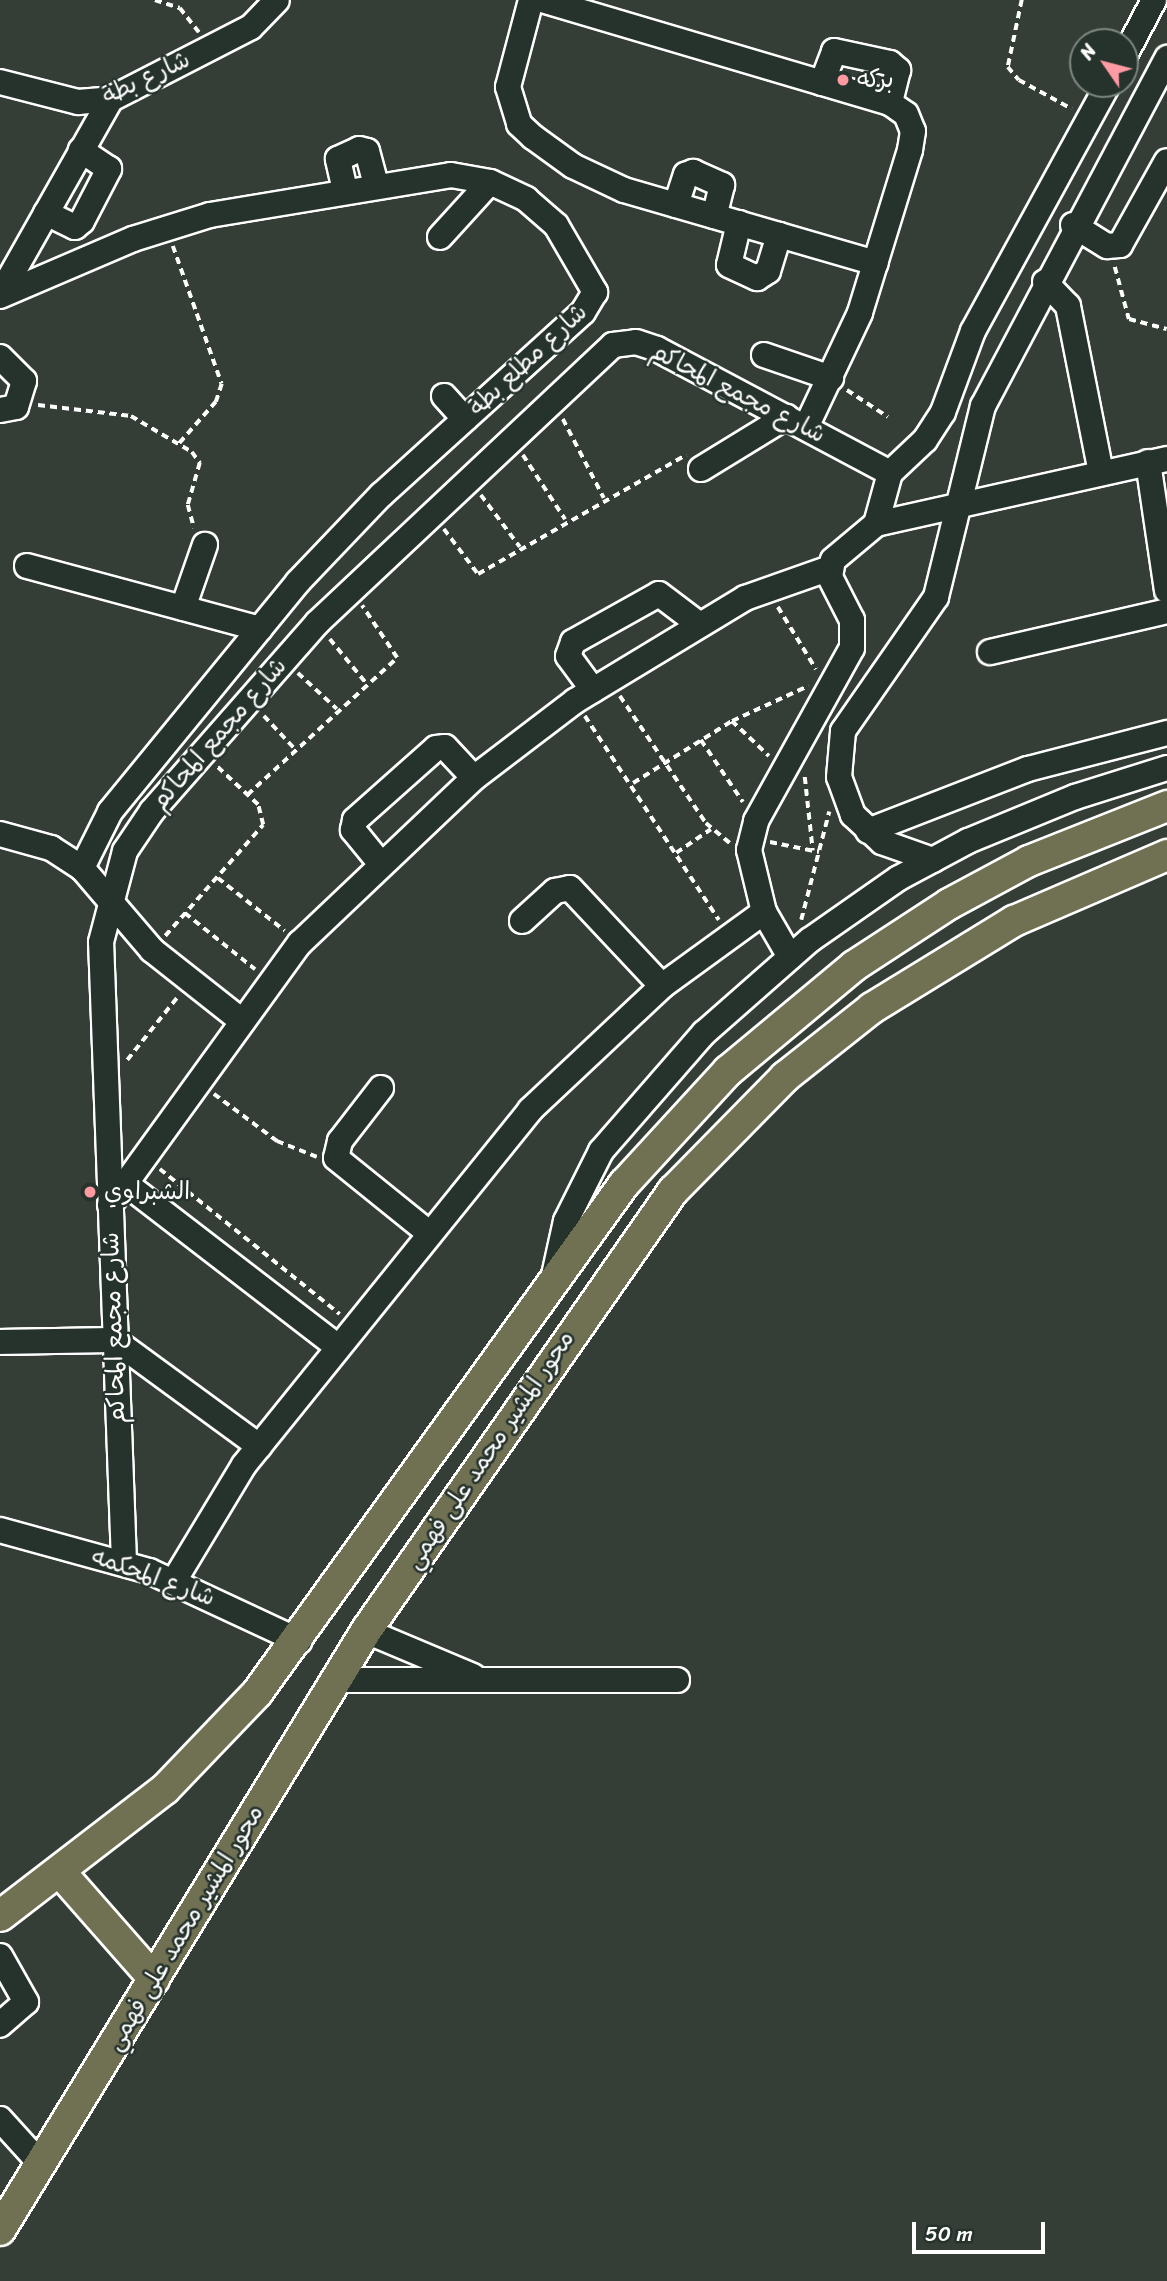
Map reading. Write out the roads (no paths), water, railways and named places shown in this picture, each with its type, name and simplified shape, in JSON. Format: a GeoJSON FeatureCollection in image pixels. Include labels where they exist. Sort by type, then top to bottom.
{"type":"FeatureCollection","features":[{"type":"Feature","properties":{"kind":"main road","name":"محور المشير محمد على فهمي"},"geometry":{"type":"LineString","coordinates":[[0,1916],[61,1873],[193,1761],[299,1642],[551,1285],[657,1145],[809,1000],[949,904],[1029,861],[1167,806]]}},
{"type":"Feature","properties":{"kind":"main road","name":"محور المشير محمد على فهمي"},"geometry":{"type":"LineString","coordinates":[[0,2230],[12,2194],[39,2162],[155,1979],[366,1631],[640,1233],[746,1113],[872,1008],[966,948],[1064,897],[1167,855]]}},
{"type":"Feature","properties":{"kind":"main road"},"geometry":{"type":"LineString","coordinates":[[61,1873],[155,1979]]}},
{"type":"Feature","properties":{"kind":"street","name":"شارع بطة"},"geometry":{"type":"LineString","coordinates":[[0,82],[78,102],[111,99],[251,27],[277,0]]}},
{"type":"Feature","properties":{"kind":"street"},"geometry":{"type":"LineString","coordinates":[[531,0],[508,87],[519,124],[598,179],[676,205],[876,263]]}},
{"type":"Feature","properties":{"kind":"street"},"geometry":{"type":"LineString","coordinates":[[542,0],[890,103],[906,114],[913,131],[876,263],[831,378],[796,422],[701,468]]}},
{"type":"Feature","properties":{"kind":"street"},"geometry":{"type":"LineString","coordinates":[[1139,28],[1154,0]]}},
{"type":"Feature","properties":{"kind":"street"},"geometry":{"type":"LineString","coordinates":[[822,83],[834,51],[890,63],[898,70],[890,103]]}},
{"type":"Feature","properties":{"kind":"street"},"geometry":{"type":"LineString","coordinates":[[933,860],[868,831],[839,777],[843,731],[927,615],[944,578],[983,406],[1073,225],[1163,66],[1139,59]]}},
{"type":"Feature","properties":{"kind":"street"},"geometry":{"type":"LineString","coordinates":[[876,524],[890,472],[925,440],[951,395],[973,331],[1100,98]]}},
{"type":"Feature","properties":{"kind":"street"},"geometry":{"type":"LineString","coordinates":[[0,295],[111,99]]}},
{"type":"Feature","properties":{"kind":"street"},"geometry":{"type":"LineString","coordinates":[[345,190],[338,159],[359,149],[368,155],[376,185]]}},
{"type":"Feature","properties":{"kind":"street"},"geometry":{"type":"LineString","coordinates":[[46,213],[75,227],[82,222],[109,169],[81,150]]}},
{"type":"Feature","properties":{"kind":"street"},"geometry":{"type":"LineString","coordinates":[[1073,225],[1113,247],[1124,240],[1167,162]]}},
{"type":"Feature","properties":{"kind":"street"},"geometry":{"type":"LineString","coordinates":[[676,205],[686,175],[693,172],[722,185],[714,216]]}},
{"type":"Feature","properties":{"kind":"street","name":"شارع مطلع بطة"},"geometry":{"type":"LineString","coordinates":[[0,295],[166,228],[345,190],[451,175],[491,181],[526,199],[556,225],[595,292],[583,312],[339,537],[110,812],[82,867]]}},
{"type":"Feature","properties":{"kind":"street"},"geometry":{"type":"LineString","coordinates":[[440,237],[491,181]]}},
{"type":"Feature","properties":{"kind":"street"},"geometry":{"type":"LineString","coordinates":[[739,223],[729,265],[746,274],[765,275],[779,235]]}},
{"type":"Feature","properties":{"kind":"street"},"geometry":{"type":"LineString","coordinates":[[1045,282],[1068,306],[1101,472]]}},
{"type":"Feature","properties":{"kind":"street","name":"شارع مجمع المحاكم"},"geometry":{"type":"LineString","coordinates":[[124,1562],[114,1340],[102,942],[109,895],[125,851],[201,753],[317,623],[613,345],[636,342],[890,472]]}},
{"type":"Feature","properties":{"kind":"street"},"geometry":{"type":"LineString","coordinates":[[764,355],[831,378]]}},
{"type":"Feature","properties":{"kind":"street"},"geometry":{"type":"LineString","coordinates":[[0,357],[22,376],[9,406]]}},
{"type":"Feature","properties":{"kind":"street"},"geometry":{"type":"LineString","coordinates":[[951,395],[983,406]]}},
{"type":"Feature","properties":{"kind":"street"},"geometry":{"type":"LineString","coordinates":[[443,396],[465,419]]}},
{"type":"Feature","properties":{"kind":"street"},"geometry":{"type":"LineString","coordinates":[[110,1205],[196,1080],[269,981],[300,943],[380,863],[474,778],[592,690],[700,625],[766,587],[830,568],[876,524],[1158,460],[1167,591]]}},
{"type":"Feature","properties":{"kind":"street"},"geometry":{"type":"LineString","coordinates":[[183,608],[205,545]]}},
{"type":"Feature","properties":{"kind":"street"},"geometry":{"type":"LineString","coordinates":[[27,566],[260,629]]}},
{"type":"Feature","properties":{"kind":"street"},"geometry":{"type":"LineString","coordinates":[[791,956],[764,912],[752,837],[802,744],[854,629],[830,568]]}},
{"type":"Feature","properties":{"kind":"street"},"geometry":{"type":"LineString","coordinates":[[592,690],[568,656],[573,642],[659,594],[700,625]]}},
{"type":"Feature","properties":{"kind":"street"},"geometry":{"type":"LineString","coordinates":[[990,652],[1167,611]]}},
{"type":"Feature","properties":{"kind":"street"},"geometry":{"type":"LineString","coordinates":[[829,685],[861,704]]}},
{"type":"Feature","properties":{"kind":"street"},"geometry":{"type":"LineString","coordinates":[[868,831],[1028,769],[1167,733]]}},
{"type":"Feature","properties":{"kind":"street"},"geometry":{"type":"LineString","coordinates":[[380,863],[353,830],[355,820],[436,748],[445,747],[474,778]]}},
{"type":"Feature","properties":{"kind":"street"},"geometry":{"type":"LineString","coordinates":[[551,1285],[566,1221],[601,1151],[667,1070],[791,956],[868,897],[933,860],[1039,810],[1167,768]]}},
{"type":"Feature","properties":{"kind":"street"},"geometry":{"type":"LineString","coordinates":[[0,834],[51,848],[82,867],[109,895],[152,950],[242,1021]]}},
{"type":"Feature","properties":{"kind":"street"},"geometry":{"type":"LineString","coordinates":[[522,921],[555,891],[570,888],[662,986]]}},
{"type":"Feature","properties":{"kind":"street"},"geometry":{"type":"LineString","coordinates":[[174,1581],[259,1446],[530,1110],[662,986],[764,912]]}},
{"type":"Feature","properties":{"kind":"street"},"geometry":{"type":"LineString","coordinates":[[381,1088],[340,1141],[336,1158],[429,1233]]}},
{"type":"Feature","properties":{"kind":"street"},"geometry":{"type":"LineString","coordinates":[[125,1183],[338,1347]]}},
{"type":"Feature","properties":{"kind":"street"},"geometry":{"type":"LineString","coordinates":[[0,1342],[114,1340],[259,1446]]}},
{"type":"Feature","properties":{"kind":"street","name":"شارع المحكمه"},"geometry":{"type":"LineString","coordinates":[[0,1530],[124,1562],[174,1581],[299,1642]]}},
{"type":"Feature","properties":{"kind":"street"},"geometry":{"type":"LineString","coordinates":[[366,1631],[473,1676]]}},
{"type":"Feature","properties":{"kind":"street"},"geometry":{"type":"LineString","coordinates":[[335,1680],[427,1684],[473,1676],[677,1680]]}},
{"type":"Feature","properties":{"kind":"street"},"geometry":{"type":"LineString","coordinates":[[0,1956],[26,2002],[0,2025]]}},
{"type":"Feature","properties":{"kind":"street"},"geometry":{"type":"LineString","coordinates":[[0,2119],[39,2162]]}},
{"type":"Feature","properties":{"kind":"place","name":"بركه"},"geometry":{"type":"Point","coordinates":[843,80]}},
{"type":"Feature","properties":{"kind":"place","name":"الشبراوي"},"geometry":{"type":"Point","coordinates":[90,1192]}}]}
